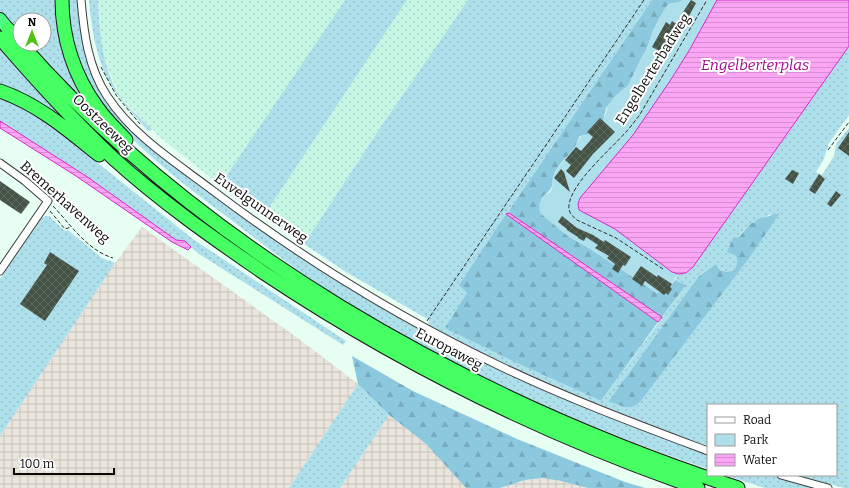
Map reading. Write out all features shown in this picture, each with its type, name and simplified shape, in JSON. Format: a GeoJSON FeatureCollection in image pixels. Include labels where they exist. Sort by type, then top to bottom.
{"type":"FeatureCollection","features":[{"type":"Feature","properties":{"kind":"highway"},"geometry":{"type":"LineString","coordinates":[[62,0],[63,22],[68,46],[77,74],[85,89],[102,114],[170,188]]}},
{"type":"Feature","properties":{"kind":"highway","name":"Oostzeeweg"},"geometry":{"type":"LineString","coordinates":[[3,29],[12,36]]}},
{"type":"Feature","properties":{"kind":"highway","name":"Oostzeeweg"},"geometry":{"type":"LineString","coordinates":[[3,29],[46,90],[114,158],[150,189],[193,222]]}},
{"type":"Feature","properties":{"kind":"highway","name":"Oostzeeweg"},"geometry":{"type":"LineString","coordinates":[[29,52],[49,75],[102,129],[170,188]]}},
{"type":"Feature","properties":{"kind":"highway"},"geometry":{"type":"LineString","coordinates":[[0,91],[27,102],[52,118],[153,196],[193,222]]}},
{"type":"Feature","properties":{"kind":"highway","name":"Europaweg"},"geometry":{"type":"LineString","coordinates":[[170,188],[241,242],[312,289],[393,338],[527,406],[616,444],[738,488]]}},
{"type":"Feature","properties":{"kind":"highway","name":"Europaweg"},"geometry":{"type":"LineString","coordinates":[[193,222],[237,255],[322,310],[443,380],[518,416],[569,438],[622,460],[698,488]]}},
{"type":"Feature","properties":{"kind":"street","name":"Euvelgunnerweg"},"geometry":{"type":"LineString","coordinates":[[81,0],[89,56],[97,79],[113,105],[134,129],[221,197],[312,260],[358,289],[428,328],[505,368],[574,399],[707,451]]}},
{"type":"Feature","properties":{"kind":"street","name":"Bremerhavenweg"},"geometry":{"type":"LineString","coordinates":[[0,163],[26,181],[48,201]]}},
{"type":"Feature","properties":{"kind":"street"},"geometry":{"type":"LineString","coordinates":[[0,271],[48,201]]}},
{"type":"Feature","properties":{"kind":"street"},"geometry":{"type":"LineString","coordinates":[[785,476],[828,488]]}},
{"type":"Feature","properties":{"kind":"path"},"geometry":{"type":"LineString","coordinates":[[426,321],[644,0]]}},
{"type":"Feature","properties":{"kind":"path","name":"Engelberterbadweg"},"geometry":{"type":"LineString","coordinates":[[663,269],[604,231],[577,220],[572,216],[569,210],[569,204],[573,193],[587,174],[626,132],[638,116],[707,0]]}},
{"type":"Feature","properties":{"kind":"path"},"geometry":{"type":"LineString","coordinates":[[99,63],[116,95],[143,126]]}},
{"type":"Feature","properties":{"kind":"path"},"geometry":{"type":"LineString","coordinates":[[828,150],[849,122]]}},
{"type":"Feature","properties":{"kind":"path","name":"Bremerhavenweg"},"geometry":{"type":"LineString","coordinates":[[48,201],[92,248],[105,256],[113,258]]}},
{"type":"Feature","properties":{"kind":"shaded area"},"geometry":{"type":"Polygon","coordinates":[[[142,227],[299,339],[358,384],[289,488],[0,488],[0,436],[115,263],[142,227]]]}},
{"type":"Feature","properties":{"kind":"shaded area"},"geometry":{"type":"Polygon","coordinates":[[[389,415],[425,443],[466,488],[340,488],[389,415]]]}},
{"type":"Feature","properties":{"kind":"shaded area"},"geometry":{"type":"Polygon","coordinates":[[[542,478],[588,488],[500,488],[525,480],[542,478]]]}},
{"type":"Feature","properties":{"kind":"green space"},"geometry":{"type":"Polygon","coordinates":[[[0,0],[59,0],[62,32],[115,133],[34,52],[52,52],[52,12],[12,12],[12,28],[0,14],[0,0]]]}},
{"type":"Feature","properties":{"kind":"green space"},"geometry":{"type":"Polygon","coordinates":[[[67,0],[78,0],[86,56],[95,82],[110,108],[138,137],[184,174],[249,221],[395,312],[480,360],[601,413],[707,454],[707,469],[658,452],[560,413],[464,368],[371,317],[286,262],[184,184],[144,150],[125,131],[94,93],[79,64],[72,37],[67,0]]]}},
{"type":"Feature","properties":{"kind":"green space"},"geometry":{"type":"Polygon","coordinates":[[[89,0],[98,0],[103,50],[109,74],[114,85],[127,105],[152,129],[150,131],[147,130],[120,99],[110,83],[100,61],[94,37],[89,0]]]}},
{"type":"Feature","properties":{"kind":"green space"},"geometry":{"type":"Polygon","coordinates":[[[98,0],[345,0],[220,185],[156,134],[155,131],[120,96],[108,69],[102,46],[98,0]]]}},
{"type":"Feature","properties":{"kind":"green space"},"geometry":{"type":"Polygon","coordinates":[[[345,0],[407,0],[263,217],[220,185],[345,0]]]}},
{"type":"Feature","properties":{"kind":"green space"},"geometry":{"type":"Polygon","coordinates":[[[407,0],[468,0],[382,125],[304,244],[263,217],[407,0]]]}},
{"type":"Feature","properties":{"kind":"green space"},"geometry":{"type":"Polygon","coordinates":[[[468,0],[652,0],[459,285],[467,292],[466,298],[519,364],[601,401],[686,285],[675,280],[678,274],[686,273],[693,267],[849,46],[849,115],[829,143],[823,161],[816,172],[822,175],[834,156],[836,144],[849,128],[849,488],[844,488],[801,476],[837,476],[837,404],[707,404],[707,446],[602,406],[532,376],[464,344],[430,326],[428,324],[429,320],[346,272],[304,244],[382,125],[468,0]],[[771,214],[754,223],[751,223],[738,237],[735,238],[728,252],[737,258],[737,264],[733,271],[723,270],[716,264],[698,277],[608,402],[626,407],[633,407],[641,401],[747,261],[771,214]]]}},
{"type":"Feature","properties":{"kind":"green space"},"geometry":{"type":"Polygon","coordinates":[[[652,0],[683,0],[669,4],[653,31],[646,51],[628,86],[620,92],[606,108],[603,122],[586,135],[580,136],[573,150],[556,170],[552,187],[542,197],[545,217],[568,236],[589,248],[657,293],[672,284],[675,280],[686,285],[662,317],[509,213],[510,209],[652,0]]]}},
{"type":"Feature","properties":{"kind":"green space"},"geometry":{"type":"Polygon","coordinates":[[[683,0],[717,0],[678,69],[645,119],[580,198],[579,210],[615,229],[672,272],[678,274],[667,291],[657,293],[589,248],[568,236],[540,213],[539,205],[542,197],[550,192],[552,188],[556,170],[573,150],[581,136],[586,135],[603,122],[608,105],[616,95],[628,86],[646,51],[653,31],[665,8],[669,4],[683,0]]]}},
{"type":"Feature","properties":{"kind":"green space"},"geometry":{"type":"Polygon","coordinates":[[[0,46],[86,138],[0,88],[0,46]]]}},
{"type":"Feature","properties":{"kind":"green space"},"geometry":{"type":"Polygon","coordinates":[[[0,98],[13,103],[55,126],[74,144],[193,239],[346,341],[343,345],[199,254],[185,242],[176,240],[86,176],[0,121],[0,98]]]}},
{"type":"Feature","properties":{"kind":"green space"},"geometry":{"type":"Polygon","coordinates":[[[780,213],[747,261],[641,401],[633,407],[626,407],[608,402],[698,277],[716,264],[719,269],[723,271],[733,271],[737,264],[736,256],[727,252],[733,238],[739,237],[751,223],[754,223],[758,219],[780,213]]]}},
{"type":"Feature","properties":{"kind":"green space"},"geometry":{"type":"Polygon","coordinates":[[[506,214],[658,322],[601,401],[519,364],[445,328],[467,293],[459,285],[506,214]]]}},
{"type":"Feature","properties":{"kind":"green space"},"geometry":{"type":"Polygon","coordinates":[[[45,216],[49,216],[65,231],[68,230],[102,258],[115,263],[0,436],[0,279],[41,219],[45,216]]]}},
{"type":"Feature","properties":{"kind":"green space"},"geometry":{"type":"Polygon","coordinates":[[[352,356],[413,391],[517,439],[625,482],[645,488],[588,488],[542,478],[525,480],[500,488],[466,488],[425,443],[389,415],[358,384],[352,356]]]}},
{"type":"Feature","properties":{"kind":"green space"},"geometry":{"type":"Polygon","coordinates":[[[358,384],[389,415],[340,488],[289,488],[358,384]]]}},
{"type":"Feature","properties":{"kind":"green space"},"geometry":{"type":"Polygon","coordinates":[[[728,476],[774,476],[816,488],[765,488],[728,476]]]}},
{"type":"Feature","properties":{"kind":"water","name":"Engelberterplas"},"geometry":{"type":"Polygon","coordinates":[[[717,0],[849,0],[849,46],[693,267],[686,273],[678,274],[672,272],[615,229],[579,210],[578,204],[580,198],[633,135],[670,81],[690,49],[717,0]]]}},
{"type":"Feature","properties":{"kind":"water"},"geometry":{"type":"Polygon","coordinates":[[[0,121],[86,176],[176,240],[185,241],[191,247],[188,250],[172,242],[76,176],[0,128],[0,121]]]}},
{"type":"Feature","properties":{"kind":"water"},"geometry":{"type":"Polygon","coordinates":[[[509,213],[662,317],[658,322],[506,214],[509,213]]]}},
{"type":"Feature","properties":{"kind":"building"},"geometry":{"type":"Polygon","coordinates":[[[691,0],[696,3],[687,20],[681,15],[691,0]]]}},
{"type":"Feature","properties":{"kind":"building"},"geometry":{"type":"Polygon","coordinates":[[[672,21],[681,27],[665,54],[652,47],[666,22],[670,25],[672,21]]]}},
{"type":"Feature","properties":{"kind":"building"},"geometry":{"type":"Polygon","coordinates":[[[600,118],[615,132],[593,154],[574,178],[566,171],[571,165],[565,160],[576,147],[581,151],[589,142],[593,137],[587,132],[600,118]]]}},
{"type":"Feature","properties":{"kind":"building"},"geometry":{"type":"Polygon","coordinates":[[[849,132],[849,156],[838,148],[849,132]]]}},
{"type":"Feature","properties":{"kind":"building"},"geometry":{"type":"Polygon","coordinates":[[[561,169],[564,172],[570,192],[554,178],[561,169]]]}},
{"type":"Feature","properties":{"kind":"building"},"geometry":{"type":"Polygon","coordinates":[[[792,170],[799,173],[793,184],[785,179],[792,170]]]}},
{"type":"Feature","properties":{"kind":"building"},"geometry":{"type":"Polygon","coordinates":[[[819,174],[825,179],[815,194],[809,190],[819,174]]]}},
{"type":"Feature","properties":{"kind":"building"},"geometry":{"type":"Polygon","coordinates":[[[0,181],[30,202],[21,214],[0,200],[0,181]]]}},
{"type":"Feature","properties":{"kind":"building"},"geometry":{"type":"Polygon","coordinates":[[[836,191],[841,195],[831,207],[827,204],[836,191]]]}},
{"type":"Feature","properties":{"kind":"building"},"geometry":{"type":"Polygon","coordinates":[[[562,216],[577,228],[604,242],[605,240],[631,257],[625,266],[623,265],[618,273],[612,269],[615,264],[607,258],[609,256],[595,248],[598,245],[586,237],[584,241],[578,238],[558,222],[562,216]]]}},
{"type":"Feature","properties":{"kind":"building"},"geometry":{"type":"Polygon","coordinates":[[[50,252],[79,271],[45,321],[20,304],[47,265],[44,263],[50,252]]]}},
{"type":"Feature","properties":{"kind":"building"},"geometry":{"type":"Polygon","coordinates":[[[641,266],[657,277],[658,275],[672,284],[670,287],[672,289],[668,295],[666,293],[664,295],[645,281],[642,286],[632,279],[641,266]]]}}]}
